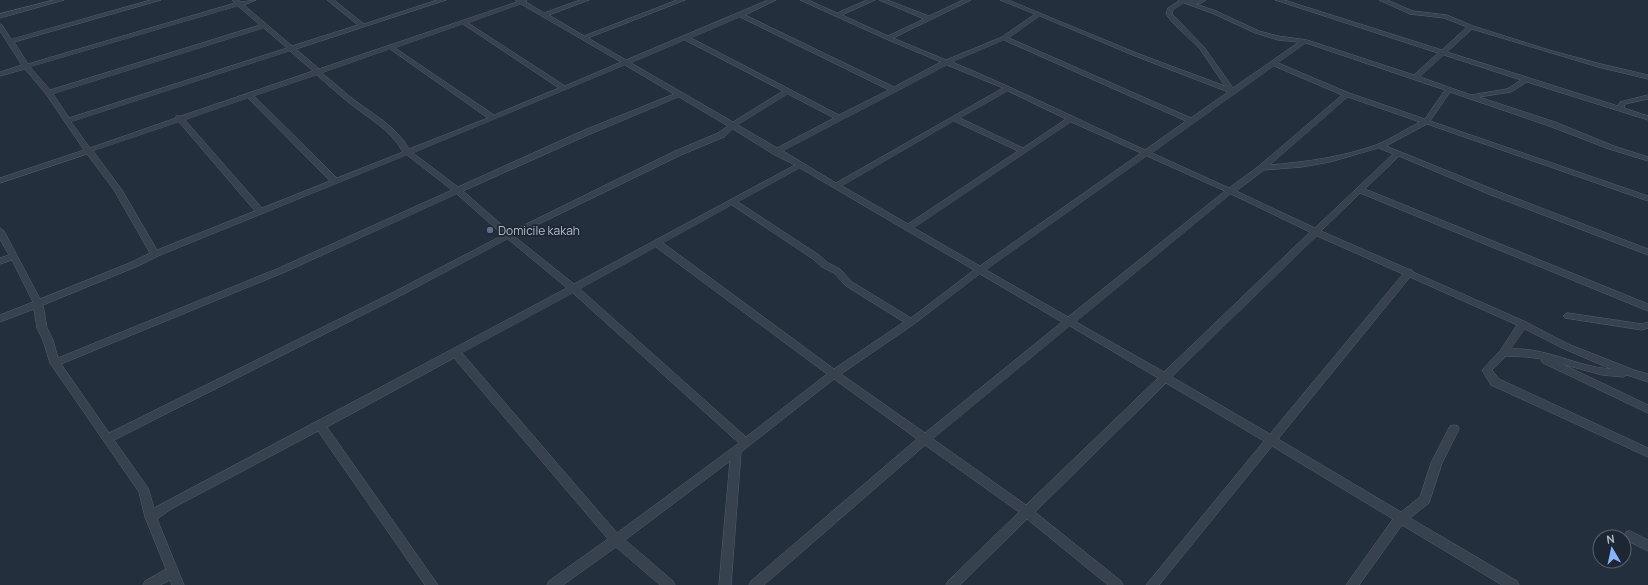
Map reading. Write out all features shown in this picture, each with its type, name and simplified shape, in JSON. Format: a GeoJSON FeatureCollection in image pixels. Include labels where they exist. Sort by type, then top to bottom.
{"type":"FeatureCollection","features":[{"type":"Feature","properties":{"kind":"street"},"geometry":{"type":"LineString","coordinates":[[0,16],[61,0]]}},
{"type":"Feature","properties":{"kind":"street"},"geometry":{"type":"LineString","coordinates":[[10,40],[158,0]]}},
{"type":"Feature","properties":{"kind":"street"},"geometry":{"type":"LineString","coordinates":[[0,74],[237,2],[253,0]]}},
{"type":"Feature","properties":{"kind":"street"},"geometry":{"type":"LineString","coordinates":[[330,0],[363,26]]}},
{"type":"Feature","properties":{"kind":"street"},"geometry":{"type":"LineString","coordinates":[[425,0],[431,4]]}},
{"type":"Feature","properties":{"kind":"street"},"geometry":{"type":"LineString","coordinates":[[67,121],[443,0]]}},
{"type":"Feature","properties":{"kind":"street"},"geometry":{"type":"LineString","coordinates":[[544,15],[586,0]]}},
{"type":"Feature","properties":{"kind":"street"},"geometry":{"type":"LineString","coordinates":[[584,38],[682,0]]}},
{"type":"Feature","properties":{"kind":"street"},"geometry":{"type":"LineString","coordinates":[[0,319],[260,211],[493,118],[686,38],[773,0]]}},
{"type":"Feature","properties":{"kind":"street"},"geometry":{"type":"LineString","coordinates":[[802,0],[1008,88],[1146,154],[1230,191],[1316,232],[1409,272],[1523,324],[1565,346],[1631,374]]}},
{"type":"Feature","properties":{"kind":"street"},"geometry":{"type":"LineString","coordinates":[[837,15],[872,0]]}},
{"type":"Feature","properties":{"kind":"street"},"geometry":{"type":"LineString","coordinates":[[882,0],[928,18]]}},
{"type":"Feature","properties":{"kind":"street"},"geometry":{"type":"LineString","coordinates":[[888,38],[968,0]]}},
{"type":"Feature","properties":{"kind":"street"},"geometry":{"type":"LineString","coordinates":[[1003,0],[1137,55],[1232,91]]}},
{"type":"Feature","properties":{"kind":"street"},"geometry":{"type":"LineString","coordinates":[[1203,0],[1199,2],[1183,0],[1170,9],[1169,14],[1174,21],[1202,48],[1232,91]]}},
{"type":"Feature","properties":{"kind":"street"},"geometry":{"type":"LineString","coordinates":[[1183,0],[1214,12],[1257,32],[1278,38],[1305,41],[1552,124],[1620,151],[1648,159]]}},
{"type":"Feature","properties":{"kind":"street"},"geometry":{"type":"LineString","coordinates":[[1278,0],[1648,118]]}},
{"type":"Feature","properties":{"kind":"street"},"geometry":{"type":"LineString","coordinates":[[1382,0],[1412,13],[1445,16],[1471,27],[1582,61],[1648,77]]}},
{"type":"Feature","properties":{"kind":"street"},"geometry":{"type":"LineString","coordinates":[[0,181],[179,118],[392,48],[522,1],[627,62],[776,152],[1165,378],[1513,585]]}},
{"type":"Feature","properties":{"kind":"street"},"geometry":{"type":"LineString","coordinates":[[237,2],[350,100],[390,129],[400,140],[407,152],[458,191],[509,236],[573,288],[741,447]]}},
{"type":"Feature","properties":{"kind":"street"},"geometry":{"type":"LineString","coordinates":[[776,152],[946,62],[1004,38],[1039,14]]}},
{"type":"Feature","properties":{"kind":"street"},"geometry":{"type":"LineString","coordinates":[[740,15],[895,90]]}},
{"type":"Feature","properties":{"kind":"street"},"geometry":{"type":"LineString","coordinates":[[463,22],[564,88]]}},
{"type":"Feature","properties":{"kind":"street"},"geometry":{"type":"LineString","coordinates":[[0,26],[26,66],[49,93],[67,121],[118,190],[156,254]]}},
{"type":"Feature","properties":{"kind":"street"},"geometry":{"type":"LineString","coordinates":[[49,93],[264,26]]}},
{"type":"Feature","properties":{"kind":"street"},"geometry":{"type":"LineString","coordinates":[[1415,78],[1471,27]]}},
{"type":"Feature","properties":{"kind":"street"},"geometry":{"type":"LineString","coordinates":[[686,38],[839,118]]}},
{"type":"Feature","properties":{"kind":"street"},"geometry":{"type":"LineString","coordinates":[[1004,38],[1192,121]]}},
{"type":"Feature","properties":{"kind":"street"},"geometry":{"type":"LineString","coordinates":[[553,585],[741,447],[834,374],[911,322],[980,270],[1305,41]]}},
{"type":"Feature","properties":{"kind":"street"},"geometry":{"type":"LineString","coordinates":[[392,48],[493,118]]}},
{"type":"Feature","properties":{"kind":"street"},"geometry":{"type":"LineString","coordinates":[[1274,64],[1347,94],[1648,199]]}},
{"type":"Feature","properties":{"kind":"street"},"geometry":{"type":"LineString","coordinates":[[1470,96],[1509,91],[1525,80]]}},
{"type":"Feature","properties":{"kind":"street"},"geometry":{"type":"LineString","coordinates":[[836,186],[1008,88]]}},
{"type":"Feature","properties":{"kind":"street"},"geometry":{"type":"LineString","coordinates":[[1262,168],[1302,166],[1380,146],[1426,122],[1449,89]]}},
{"type":"Feature","properties":{"kind":"street"},"geometry":{"type":"LineString","coordinates":[[108,438],[395,296],[437,272],[509,236],[672,156],[721,135],[732,126],[788,91]]}},
{"type":"Feature","properties":{"kind":"street"},"geometry":{"type":"LineString","coordinates":[[55,363],[282,270],[585,133],[680,94]]}},
{"type":"Feature","properties":{"kind":"street"},"geometry":{"type":"LineString","coordinates":[[755,585],[925,439],[1230,191],[1262,168],[1347,94]]}},
{"type":"Feature","properties":{"kind":"street"},"geometry":{"type":"LineString","coordinates":[[249,95],[335,181]]}},
{"type":"Feature","properties":{"kind":"street"},"geometry":{"type":"LineString","coordinates":[[1620,109],[1622,103],[1648,97]]}},
{"type":"Feature","properties":{"kind":"street"},"geometry":{"type":"LineString","coordinates":[[179,118],[260,211]]}},
{"type":"Feature","properties":{"kind":"street"},"geometry":{"type":"LineString","coordinates":[[955,119],[1024,151]]}},
{"type":"Feature","properties":{"kind":"street"},"geometry":{"type":"LineString","coordinates":[[908,228],[1071,119]]}},
{"type":"Feature","properties":{"kind":"street"},"geometry":{"type":"LineString","coordinates":[[1380,146],[1494,193],[1648,252]]}},
{"type":"Feature","properties":{"kind":"street"},"geometry":{"type":"LineString","coordinates":[[952,585],[1398,153]]}},
{"type":"Feature","properties":{"kind":"street"},"geometry":{"type":"LineString","coordinates":[[151,517],[167,506],[320,427],[456,354],[573,288],[800,165]]}},
{"type":"Feature","properties":{"kind":"street"},"geometry":{"type":"LineString","coordinates":[[1360,190],[1648,308]]}},
{"type":"Feature","properties":{"kind":"street"},"geometry":{"type":"LineString","coordinates":[[732,202],[825,264],[837,270],[849,284],[911,322]]}},
{"type":"Feature","properties":{"kind":"street"},"geometry":{"type":"LineString","coordinates":[[0,231],[38,303],[42,328],[48,340],[55,363],[144,491],[151,517],[178,585]]}},
{"type":"Feature","properties":{"kind":"street"},"geometry":{"type":"LineString","coordinates":[[657,243],[834,374],[1027,512],[1118,585]]}},
{"type":"Feature","properties":{"kind":"street"},"geometry":{"type":"LineString","coordinates":[[0,261],[14,256]]}},
{"type":"Feature","properties":{"kind":"street"},"geometry":{"type":"LineString","coordinates":[[1152,585],[1409,272]]}},
{"type":"Feature","properties":{"kind":"street"},"geometry":{"type":"LineString","coordinates":[[1568,316],[1642,327],[1648,325]]}},
{"type":"Feature","properties":{"kind":"street"},"geometry":{"type":"LineString","coordinates":[[1523,324],[1503,353],[1487,370],[1494,382],[1648,453]]}},
{"type":"Feature","properties":{"kind":"street"},"geometry":{"type":"LineString","coordinates":[[1503,353],[1516,351],[1550,357],[1600,371],[1631,374],[1648,378]]}},
{"type":"Feature","properties":{"kind":"street"},"geometry":{"type":"LineString","coordinates":[[456,354],[616,540],[669,585]]}},
{"type":"Feature","properties":{"kind":"street"},"geometry":{"type":"LineString","coordinates":[[1532,354],[1648,410]]}},
{"type":"Feature","properties":{"kind":"street"},"geometry":{"type":"LineString","coordinates":[[320,427],[432,585]]}},
{"type":"Feature","properties":{"kind":"street"},"geometry":{"type":"LineString","coordinates":[[1352,585],[1400,519],[1426,500],[1428,488],[1441,451],[1454,429]]}},
{"type":"Feature","properties":{"kind":"street"},"geometry":{"type":"LineString","coordinates":[[725,585],[741,447]]}},
{"type":"Feature","properties":{"kind":"street"},"geometry":{"type":"LineString","coordinates":[[1632,537],[1648,546]]}},
{"type":"Feature","properties":{"kind":"street"},"geometry":{"type":"LineString","coordinates":[[149,585],[172,572]]}},
{"type":"Feature","properties":{"kind":"place","name":"Domicile kakah"},"geometry":{"type":"Point","coordinates":[490,230]}}]}
